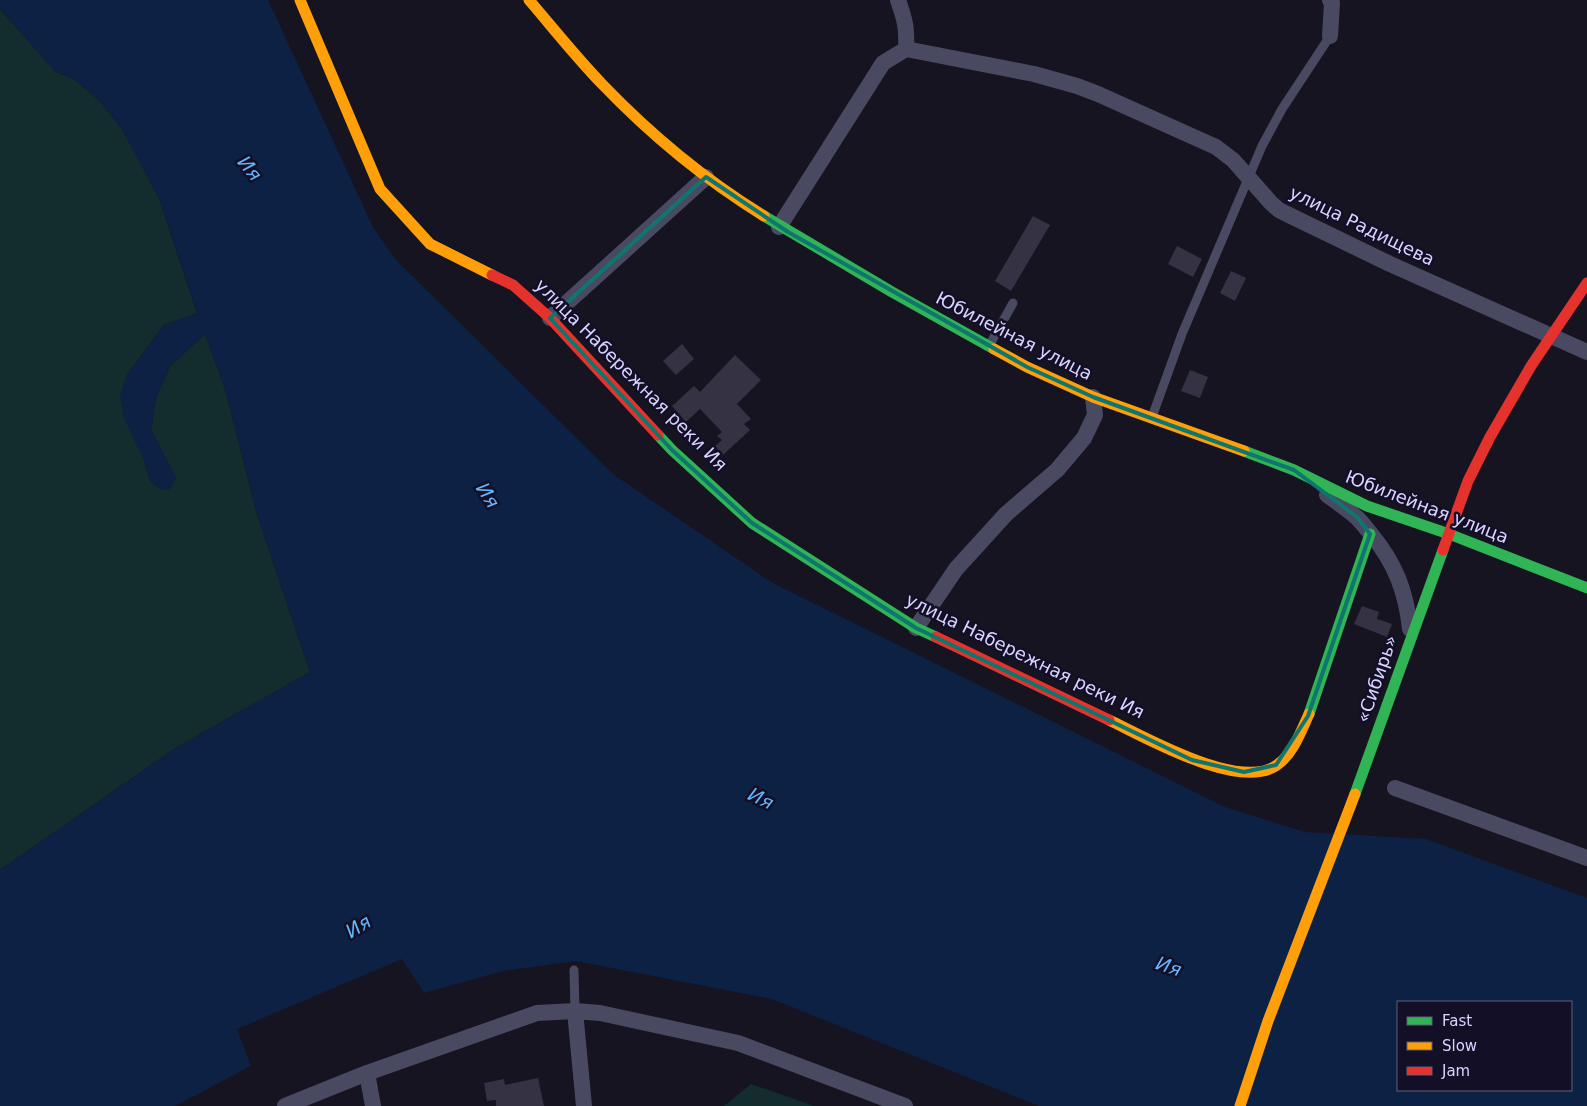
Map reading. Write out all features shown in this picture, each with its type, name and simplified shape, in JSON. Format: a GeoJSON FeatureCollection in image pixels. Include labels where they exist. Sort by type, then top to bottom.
{"type":"FeatureCollection","features":[{"type":"Feature","properties":{"kind":"main road","name":"улица Набережная реки Ия"},"geometry":{"type":"LineString","coordinates":[[300,0],[380,189],[430,244],[513,285],[550,318],[672,450],[752,523],[916,628],[1192,760],[1228,770],[1256,772],[1276,765],[1290,748],[1308,716],[1370,534]]}},
{"type":"Feature","properties":{"kind":"main road","name":"Юбилейная улица"},"geometry":{"type":"LineString","coordinates":[[529,0],[602,84],[662,142],[706,177],[779,227],[1026,367],[1093,397],[1294,470],[1367,506],[1449,534],[1587,588]]}},
{"type":"Feature","properties":{"kind":"main road","name":"«Сибирь»"},"geometry":{"type":"LineString","coordinates":[[1240,1106],[1268,1021],[1366,766],[1411,635],[1468,481],[1480,454],[1518,388],[1587,283]]}},
{"type":"Feature","properties":{"kind":"street"},"geometry":{"type":"LineString","coordinates":[[779,227],[884,64],[906,49],[906,21],[898,0]]}},
{"type":"Feature","properties":{"kind":"street"},"geometry":{"type":"LineString","coordinates":[[1330,0],[1332,3],[1330,36]]}},
{"type":"Feature","properties":{"kind":"street","name":"улица Радищева"},"geometry":{"type":"LineString","coordinates":[[906,49],[1026,72],[1077,86],[1216,147],[1233,160],[1270,203],[1293,217],[1390,264],[1587,352]]}},
{"type":"Feature","properties":{"kind":"street"},"geometry":{"type":"LineString","coordinates":[[550,318],[706,177]]}},
{"type":"Feature","properties":{"kind":"street"},"geometry":{"type":"LineString","coordinates":[[916,628],[956,569],[1006,514],[1057,470],[1084,438],[1095,415],[1093,397]]}},
{"type":"Feature","properties":{"kind":"street"},"geometry":{"type":"LineString","coordinates":[[1294,470],[1357,517],[1386,555],[1398,576],[1411,635]]}},
{"type":"Feature","properties":{"kind":"street"},"geometry":{"type":"LineString","coordinates":[[1395,788],[1587,858]]}},
{"type":"Feature","properties":{"kind":"street"},"geometry":{"type":"LineString","coordinates":[[574,1012],[584,1106]]}},
{"type":"Feature","properties":{"kind":"street"},"geometry":{"type":"LineString","coordinates":[[285,1106],[367,1073],[537,1013],[574,1012],[600,1013],[738,1043],[905,1106]]}},
{"type":"Feature","properties":{"kind":"street"},"geometry":{"type":"LineString","coordinates":[[367,1073],[373,1106]]}},
{"type":"Feature","properties":{"kind":"lane"},"geometry":{"type":"LineString","coordinates":[[1152,417],[1182,334],[1248,178],[1270,132],[1330,36]]}},
{"type":"Feature","properties":{"kind":"lane"},"geometry":{"type":"LineString","coordinates":[[989,346],[1013,303]]}},
{"type":"Feature","properties":{"kind":"lane"},"geometry":{"type":"LineString","coordinates":[[574,970],[574,1012]]}},
{"type":"Feature","properties":{"kind":"highlighted area"},"geometry":{"type":"Polygon","coordinates":[[[706,177],[788,232],[1027,367],[1093,397],[1294,470],[1357,517],[1370,534],[1308,716],[1276,765],[1244,772],[1192,760],[916,628],[752,523],[672,450],[550,318],[706,177]]]}},
{"type":"Feature","properties":{"kind":"green space"},"geometry":{"type":"Polygon","coordinates":[[[0,9],[56,72],[74,79],[100,101],[122,129],[159,198],[197,313],[164,325],[127,375],[144,461],[150,481],[176,478],[151,430],[156,398],[170,366],[205,334],[225,389],[258,518],[310,672],[174,749],[0,870],[0,9]]]}},
{"type":"Feature","properties":{"kind":"green space"},"geometry":{"type":"Polygon","coordinates":[[[751,1084],[814,1106],[724,1106],[751,1084]]]}},
{"type":"Feature","properties":{"kind":"water","name":"Ия"},"geometry":{"type":"Polygon","coordinates":[[[0,0],[268,0],[373,227],[395,259],[613,474],[771,582],[1225,807],[1305,832],[1426,839],[1587,898],[1587,1106],[1039,1106],[772,999],[576,961],[503,971],[424,993],[402,959],[237,1029],[251,1066],[175,1106],[0,1106],[0,870],[174,749],[310,672],[258,518],[225,389],[205,334],[170,366],[156,398],[151,430],[176,478],[169,490],[161,490],[150,481],[144,461],[124,418],[120,396],[127,375],[164,325],[197,313],[159,198],[122,129],[100,101],[74,79],[56,72],[0,9],[0,0]]]}},
{"type":"Feature","properties":{"kind":"building"},"geometry":{"type":"Polygon","coordinates":[[[1033,216],[1050,225],[1011,291],[995,281],[1033,216]]]}},
{"type":"Feature","properties":{"kind":"building"},"geometry":{"type":"Polygon","coordinates":[[[1177,246],[1202,259],[1193,277],[1168,264],[1177,246]]]}},
{"type":"Feature","properties":{"kind":"building"},"geometry":{"type":"Polygon","coordinates":[[[1231,271],[1246,278],[1235,301],[1220,293],[1231,271]]]}},
{"type":"Feature","properties":{"kind":"building"},"geometry":{"type":"Polygon","coordinates":[[[682,344],[694,359],[676,375],[663,361],[682,344]]]}},
{"type":"Feature","properties":{"kind":"building"},"geometry":{"type":"Polygon","coordinates":[[[735,355],[761,380],[737,404],[751,419],[744,424],[750,430],[723,455],[715,446],[722,440],[717,436],[722,432],[700,409],[686,422],[672,406],[694,386],[700,392],[735,355]]]}},
{"type":"Feature","properties":{"kind":"building"},"geometry":{"type":"Polygon","coordinates":[[[1190,370],[1208,377],[1200,398],[1181,391],[1190,370]]]}},
{"type":"Feature","properties":{"kind":"building"},"geometry":{"type":"Polygon","coordinates":[[[1362,606],[1379,612],[1377,619],[1392,624],[1387,637],[1354,624],[1362,606]]]}},
{"type":"Feature","properties":{"kind":"building"},"geometry":{"type":"Polygon","coordinates":[[[538,1078],[544,1106],[496,1106],[496,1100],[487,1101],[484,1083],[504,1079],[505,1085],[538,1078]]]}},
{"type":"Feature","properties":{"kind":"traffic: fast"},"geometry":{"type":"LineString","coordinates":[[764,216],[892,292],[994,349]]}},
{"type":"Feature","properties":{"kind":"traffic: fast"},"geometry":{"type":"LineString","coordinates":[[658,435],[752,523],[916,628],[936,637]]}},
{"type":"Feature","properties":{"kind":"traffic: fast"},"geometry":{"type":"LineString","coordinates":[[1244,451],[1294,470],[1367,506],[1449,534],[1587,588]]}},
{"type":"Feature","properties":{"kind":"traffic: fast"},"geometry":{"type":"LineString","coordinates":[[1309,714],[1370,534]]}},
{"type":"Feature","properties":{"kind":"traffic: fast"},"geometry":{"type":"LineString","coordinates":[[1355,794],[1443,550]]}},
{"type":"Feature","properties":{"kind":"traffic: slow"},"geometry":{"type":"LineString","coordinates":[[300,0],[380,189],[430,244],[492,275]]}},
{"type":"Feature","properties":{"kind":"traffic: slow"},"geometry":{"type":"LineString","coordinates":[[529,0],[592,74],[639,121],[678,155],[720,187],[764,216]]}},
{"type":"Feature","properties":{"kind":"traffic: slow"},"geometry":{"type":"LineString","coordinates":[[994,349],[1027,367],[1093,397],[1244,451]]}},
{"type":"Feature","properties":{"kind":"traffic: slow"},"geometry":{"type":"LineString","coordinates":[[1109,720],[1193,759],[1240,772],[1261,772],[1277,765],[1288,755],[1309,714]]}},
{"type":"Feature","properties":{"kind":"traffic: slow"},"geometry":{"type":"LineString","coordinates":[[1240,1106],[1268,1021],[1355,794]]}},
{"type":"Feature","properties":{"kind":"traffic: jam"},"geometry":{"type":"LineString","coordinates":[[492,275],[513,285],[550,318],[658,435]]}},
{"type":"Feature","properties":{"kind":"traffic: jam"},"geometry":{"type":"LineString","coordinates":[[1443,550],[1468,481],[1490,437],[1531,366],[1587,283]]}},
{"type":"Feature","properties":{"kind":"traffic: jam"},"geometry":{"type":"LineString","coordinates":[[936,637],[1109,720]]}}]}
